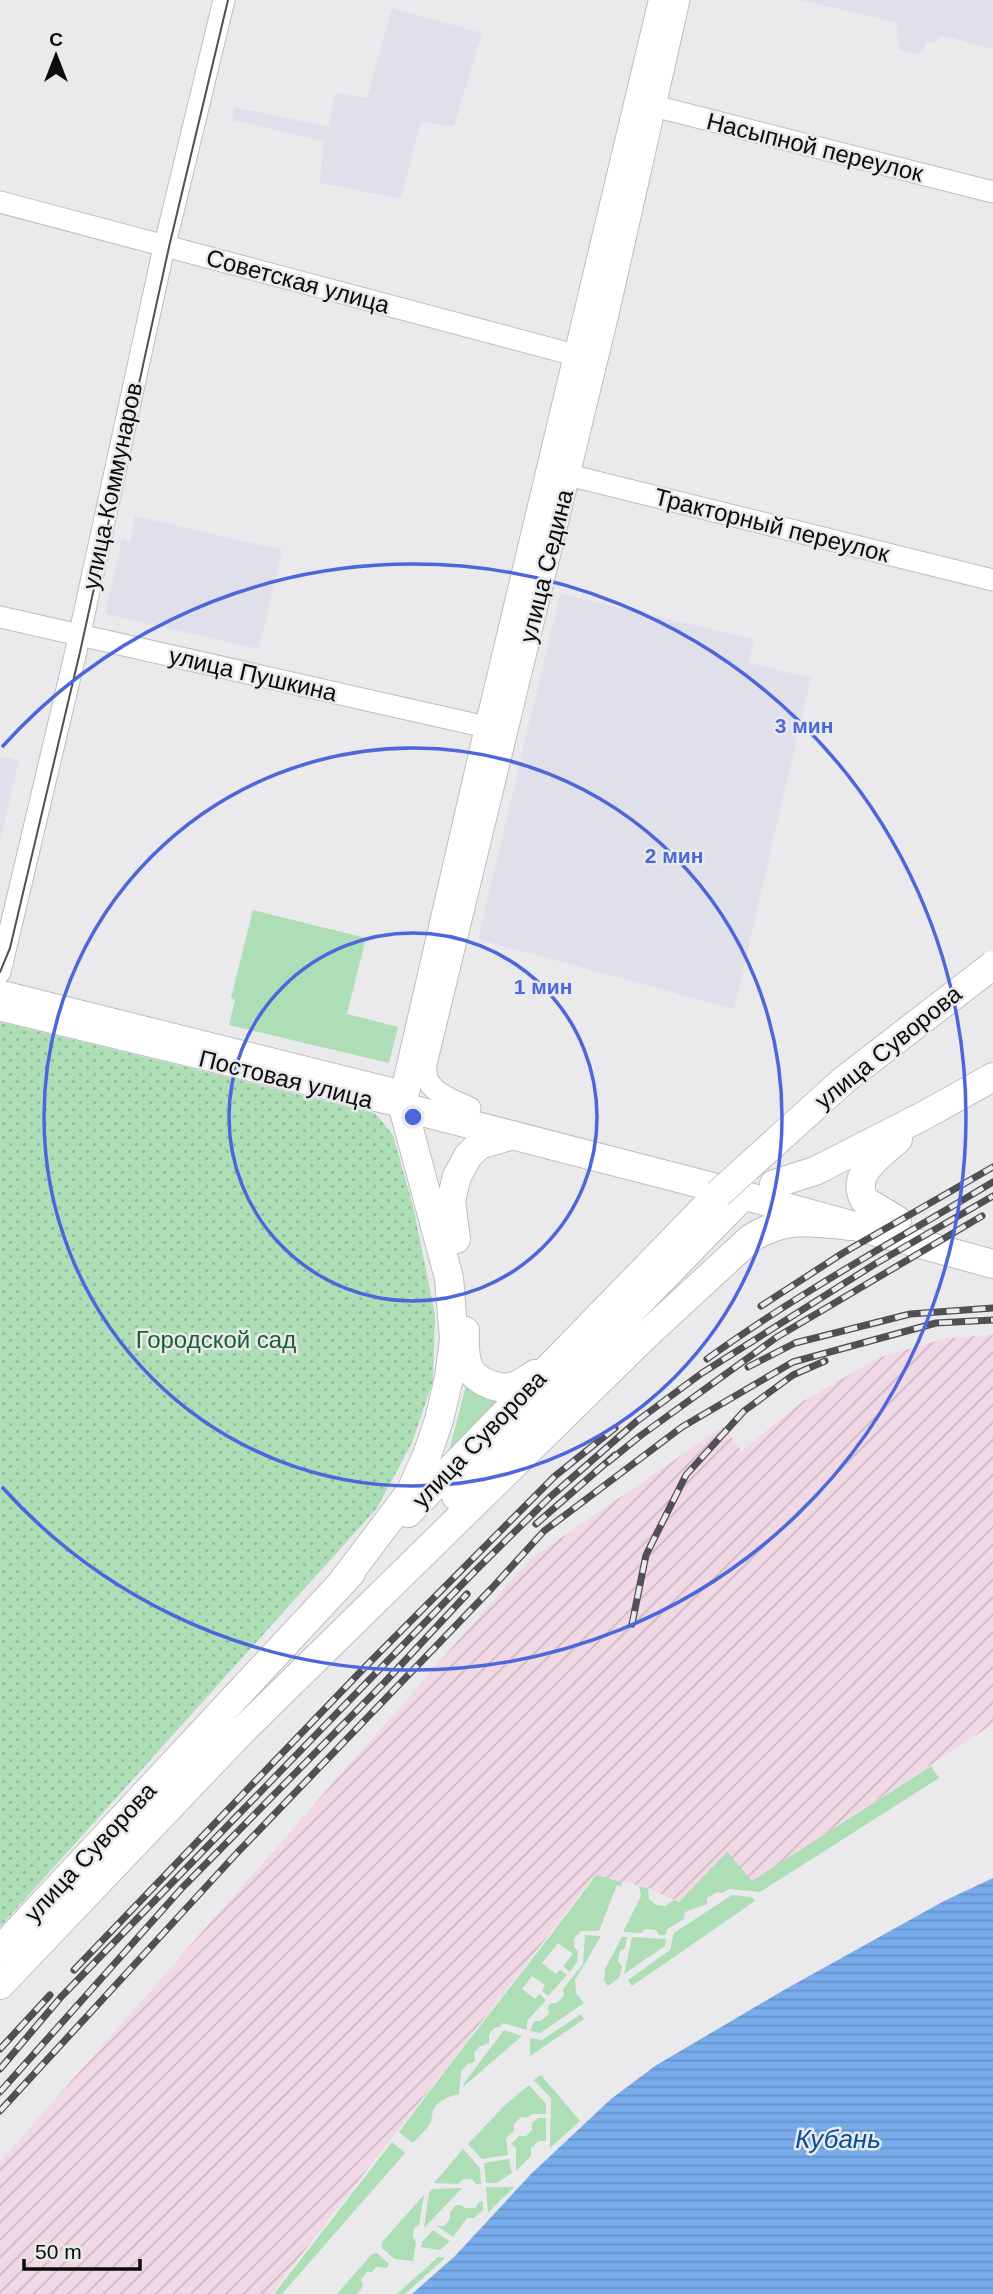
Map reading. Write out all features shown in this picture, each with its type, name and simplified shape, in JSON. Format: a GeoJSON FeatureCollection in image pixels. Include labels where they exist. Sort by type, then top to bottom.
{"type":"FeatureCollection","features":[{"type":"Feature","properties":{"kind":"main road","name":"улица Седина"},"geometry":{"type":"LineString","coordinates":[[404,1100],[587,358],[646,103],[663,0]]}},
{"type":"Feature","properties":{"kind":"main road","name":"улица Суворова"},"geometry":{"type":"LineString","coordinates":[[242,1731],[568,1356],[711,1201],[792,1126],[881,1050],[993,965]]}},
{"type":"Feature","properties":{"kind":"main road","name":"улица Суворова"},"geometry":{"type":"LineString","coordinates":[[0,1950],[340,1584],[568,1356],[811,1134],[896,1062],[993,989]]}},
{"type":"Feature","properties":{"kind":"main road"},"geometry":{"type":"LineString","coordinates":[[774,1184],[815,1171],[993,1077]]}},
{"type":"Feature","properties":{"kind":"main road","name":"Постовая улица"},"geometry":{"type":"LineString","coordinates":[[404,1100],[470,1108],[692,1162],[897,1220]]}},
{"type":"Feature","properties":{"kind":"main road","name":"Постовая улица"},"geometry":{"type":"LineString","coordinates":[[404,1100],[514,1135],[851,1226]]}},
{"type":"Feature","properties":{"kind":"main road"},"geometry":{"type":"LineString","coordinates":[[340,1584],[411,1490],[439,1420],[454,1339],[450,1278],[404,1100]]}},
{"type":"Feature","properties":{"kind":"main road"},"geometry":{"type":"LineString","coordinates":[[923,1116],[864,1170],[860,1190],[865,1201],[897,1220],[993,1246]]}},
{"type":"Feature","properties":{"kind":"main road"},"geometry":{"type":"LineString","coordinates":[[514,1135],[479,1145],[463,1165],[453,1187],[453,1226],[464,1294],[468,1367],[472,1374],[482,1380],[506,1388],[517,1385],[568,1356]]}},
{"type":"Feature","properties":{"kind":"main road","name":"улица Суворова"},"geometry":{"type":"LineString","coordinates":[[0,1985],[242,1731],[644,1337],[750,1239],[765,1228],[781,1223],[851,1226]]}},
{"type":"Feature","properties":{"kind":"main road"},"geometry":{"type":"LineString","coordinates":[[851,1226],[993,1264]]}},
{"type":"Feature","properties":{"kind":"street","name":"улица Коммунаров"},"geometry":{"type":"LineString","coordinates":[[0,972],[80,635],[165,246],[224,0]]}},
{"type":"Feature","properties":{"kind":"street","name":"улица Седина"},"geometry":{"type":"LineString","coordinates":[[646,103],[679,0]]}},
{"type":"Feature","properties":{"kind":"street","name":"Насыпной переулок"},"geometry":{"type":"LineString","coordinates":[[646,103],[993,192]]}},
{"type":"Feature","properties":{"kind":"street","name":"Советская улица"},"geometry":{"type":"LineString","coordinates":[[0,202],[587,358]]}},
{"type":"Feature","properties":{"kind":"street","name":"Тракторный переулок"},"geometry":{"type":"LineString","coordinates":[[559,473],[993,580]]}},
{"type":"Feature","properties":{"kind":"street","name":"улица Пушкина"},"geometry":{"type":"LineString","coordinates":[[0,617],[497,730]]}},
{"type":"Feature","properties":{"kind":"street","name":"улица Седина"},"geometry":{"type":"LineString","coordinates":[[470,1108],[433,1089],[427,1082],[425,1071],[497,730]]}},
{"type":"Feature","properties":{"kind":"street","name":"Постовая улица"},"geometry":{"type":"LineString","coordinates":[[0,991],[404,1100]]}},
{"type":"Feature","properties":{"kind":"street","name":"Постовая улица"},"geometry":{"type":"LineString","coordinates":[[0,1010],[404,1100]]}},
{"type":"Feature","properties":{"kind":"shaded area"},"geometry":{"type":"Polygon","coordinates":[[[799,0],[993,0],[993,49],[941,35],[935,43],[928,41],[918,55],[899,50],[896,22],[799,0]]]}},
{"type":"Feature","properties":{"kind":"shaded area"},"geometry":{"type":"Polygon","coordinates":[[[392,8],[482,33],[454,126],[421,122],[401,199],[320,183],[323,141],[232,120],[235,107],[329,127],[335,93],[367,98],[392,8]]]}},
{"type":"Feature","properties":{"kind":"shaded area"},"geometry":{"type":"Polygon","coordinates":[[[135,516],[282,550],[259,649],[105,614],[122,540],[130,542],[135,516]]]}},
{"type":"Feature","properties":{"kind":"shaded area"},"geometry":{"type":"Polygon","coordinates":[[[560,594],[754,639],[749,663],[811,678],[734,1009],[478,939],[560,594]]]}},
{"type":"Feature","properties":{"kind":"shaded area"},"geometry":{"type":"Polygon","coordinates":[[[0,756],[19,761],[0,839],[0,756]]]}},
{"type":"Feature","properties":{"kind":"shaded area"},"geometry":{"type":"Polygon","coordinates":[[[993,1335],[993,1724],[752,1882],[679,1902],[648,1888],[595,1875],[271,2294],[0,2294],[0,2162],[529,1560],[724,1426],[741,1451],[802,1402],[880,1357],[947,1338],[993,1335]]]}},
{"type":"Feature","properties":{"kind":"green space"},"geometry":{"type":"Polygon","coordinates":[[[253,910],[366,938],[347,1014],[398,1027],[389,1063],[229,1025],[235,1000],[231,998],[253,910]]]}},
{"type":"Feature","properties":{"kind":"green space","name":"Городской сад"},"geometry":{"type":"Polygon","coordinates":[[[0,1022],[375,1113],[393,1135],[414,1210],[435,1315],[433,1381],[412,1443],[377,1508],[0,1927],[0,1022]]]}},
{"type":"Feature","properties":{"kind":"green space"},"geometry":{"type":"Polygon","coordinates":[[[468,1378],[509,1395],[447,1459],[468,1378]]]}},
{"type":"Feature","properties":{"kind":"green space"},"geometry":{"type":"Polygon","coordinates":[[[931,1766],[939,1778],[760,1892],[729,1889],[722,1893],[717,1892],[707,1898],[707,1904],[685,1912],[684,1919],[667,1929],[666,1935],[645,1929],[641,1933],[623,1932],[641,1896],[639,1886],[648,1888],[649,1899],[656,1905],[665,1906],[674,1900],[679,1902],[727,1852],[752,1881],[931,1766]]]}},
{"type":"Feature","properties":{"kind":"green space"},"geometry":{"type":"Polygon","coordinates":[[[596,1875],[622,1882],[621,1886],[617,1885],[599,1931],[581,1931],[574,1938],[574,1947],[578,1951],[577,1962],[570,1972],[563,1966],[573,1954],[558,1943],[542,1963],[556,1974],[560,1970],[567,1975],[548,1996],[542,1991],[545,1985],[532,1976],[522,1989],[535,1999],[539,1994],[546,2000],[527,2021],[527,2030],[503,2023],[494,2028],[489,2035],[489,2043],[479,2047],[474,2053],[475,2060],[467,2064],[461,2072],[459,2094],[438,2103],[426,2130],[413,2143],[399,2132],[596,1875]]]}},
{"type":"Feature","properties":{"kind":"green space"},"geometry":{"type":"Polygon","coordinates":[[[732,1895],[752,1897],[755,1901],[632,1986],[628,1980],[670,1950],[674,1933],[732,1895]]]}},
{"type":"Feature","properties":{"kind":"green space"},"geometry":{"type":"Polygon","coordinates":[[[585,1935],[601,1936],[575,1980],[576,1993],[584,2003],[540,2033],[530,2031],[534,2021],[541,2021],[549,2014],[548,2006],[557,2003],[564,1996],[563,1989],[583,1964],[585,1935]]]}},
{"type":"Feature","properties":{"kind":"green space"},"geometry":{"type":"Polygon","coordinates":[[[622,1937],[627,1937],[618,1961],[622,1966],[619,1978],[608,1986],[604,1981],[605,1969],[622,1937]]]}},
{"type":"Feature","properties":{"kind":"green space"},"geometry":{"type":"Polygon","coordinates":[[[632,1937],[666,1939],[665,1946],[624,1974],[632,1937]]]}},
{"type":"Feature","properties":{"kind":"green space"},"geometry":{"type":"Polygon","coordinates":[[[581,2014],[584,2019],[530,2056],[530,2038],[542,2040],[581,2014]]]}},
{"type":"Feature","properties":{"kind":"green space"},"geometry":{"type":"Polygon","coordinates":[[[504,2030],[522,2036],[463,2087],[464,2083],[504,2030]]]}},
{"type":"Feature","properties":{"kind":"green space"},"geometry":{"type":"Polygon","coordinates":[[[541,2075],[580,2121],[550,2148],[551,2098],[534,2080],[541,2075]]]}},
{"type":"Feature","properties":{"kind":"green space"},"geometry":{"type":"Polygon","coordinates":[[[529,2085],[546,2104],[546,2114],[521,2117],[514,2124],[514,2131],[506,2138],[508,2155],[482,2159],[468,2144],[505,2105],[529,2085]]]}},
{"type":"Feature","properties":{"kind":"green space"},"geometry":{"type":"Polygon","coordinates":[[[538,2118],[546,2118],[546,2141],[539,2141],[531,2148],[531,2156],[516,2171],[516,2148],[511,2144],[519,2136],[526,2136],[532,2130],[532,2123],[538,2118]]]}},
{"type":"Feature","properties":{"kind":"green space"},"geometry":{"type":"Polygon","coordinates":[[[392,2142],[405,2153],[282,2294],[274,2294],[392,2142]]]}},
{"type":"Feature","properties":{"kind":"green space"},"geometry":{"type":"Polygon","coordinates":[[[463,2149],[480,2168],[481,2184],[476,2184],[472,2179],[463,2179],[458,2184],[434,2183],[463,2149]]]}},
{"type":"Feature","properties":{"kind":"green space"},"geometry":{"type":"Polygon","coordinates":[[[509,2159],[512,2173],[497,2183],[486,2183],[484,2163],[509,2159]]]}},
{"type":"Feature","properties":{"kind":"green space"},"geometry":{"type":"Polygon","coordinates":[[[486,2187],[514,2187],[488,2213],[486,2187]]]}},
{"type":"Feature","properties":{"kind":"green space"},"geometry":{"type":"Polygon","coordinates":[[[462,2188],[424,2228],[429,2193],[432,2189],[462,2188]]]}},
{"type":"Feature","properties":{"kind":"green space"},"geometry":{"type":"Polygon","coordinates":[[[424,2195],[419,2225],[414,2228],[413,2237],[416,2242],[413,2261],[395,2259],[382,2248],[382,2242],[424,2195]]]}},
{"type":"Feature","properties":{"kind":"green space"},"geometry":{"type":"Polygon","coordinates":[[[483,2201],[483,2210],[474,2218],[467,2218],[453,2237],[437,2226],[444,2226],[456,2205],[475,2208],[483,2201]]]}},
{"type":"Feature","properties":{"kind":"green space"},"geometry":{"type":"Polygon","coordinates":[[[433,2230],[450,2241],[440,2250],[421,2247],[433,2230]]]}},
{"type":"Feature","properties":{"kind":"green space"},"geometry":{"type":"Polygon","coordinates":[[[377,2253],[389,2264],[387,2268],[376,2267],[372,2272],[367,2272],[361,2279],[363,2286],[357,2294],[337,2294],[372,2254],[377,2253]]]}},
{"type":"Feature","properties":{"kind":"green space"},"geometry":{"type":"Polygon","coordinates":[[[438,2257],[445,2258],[405,2294],[397,2294],[438,2257]]]}},
{"type":"Feature","properties":{"kind":"water","name":"Кубань"},"geometry":{"type":"Polygon","coordinates":[[[993,1878],[993,2294],[412,2294],[455,2256],[531,2174],[611,2099],[655,2066],[944,1901],[993,1878]]]}},
{"type":"Feature","properties":{"kind":"tram line"},"geometry":{"type":"LineString","coordinates":[[0,972],[10,948],[80,652],[169,247],[228,0]]}},
{"type":"Feature","properties":{"kind":"railway"},"geometry":{"type":"LineString","coordinates":[[761,1306],[843,1253],[993,1167]]}},
{"type":"Feature","properties":{"kind":"railway"},"geometry":{"type":"LineString","coordinates":[[707,1359],[812,1289],[993,1182]]}},
{"type":"Feature","properties":{"kind":"railway"},"geometry":{"type":"LineString","coordinates":[[0,2069],[61,1997],[549,1498],[637,1421],[702,1373],[875,1264],[993,1196]]}},
{"type":"Feature","properties":{"kind":"railway"},"geometry":{"type":"LineString","coordinates":[[608,1462],[777,1337],[982,1216]]}},
{"type":"Feature","properties":{"kind":"railway"},"geometry":{"type":"LineString","coordinates":[[748,1367],[795,1343],[910,1314],[993,1308]]}},
{"type":"Feature","properties":{"kind":"railway"},"geometry":{"type":"LineString","coordinates":[[0,2111],[237,1853],[544,1531],[682,1427],[793,1362],[936,1323],[993,1320]]}},
{"type":"Feature","properties":{"kind":"railway"},"geometry":{"type":"LineString","coordinates":[[632,1624],[646,1555],[686,1475],[744,1411],[793,1375],[825,1361]]}},
{"type":"Feature","properties":{"kind":"railway"},"geometry":{"type":"LineString","coordinates":[[74,1970],[365,1667],[555,1476],[615,1428]]}},
{"type":"Feature","properties":{"kind":"railway"},"geometry":{"type":"LineString","coordinates":[[536,1524],[615,1455]]}},
{"type":"Feature","properties":{"kind":"railway"},"geometry":{"type":"LineString","coordinates":[[0,2092],[182,1888],[385,1682],[467,1594]]}},
{"type":"Feature","properties":{"kind":"railway"},"geometry":{"type":"LineString","coordinates":[[0,2049],[50,1995]]}}]}
